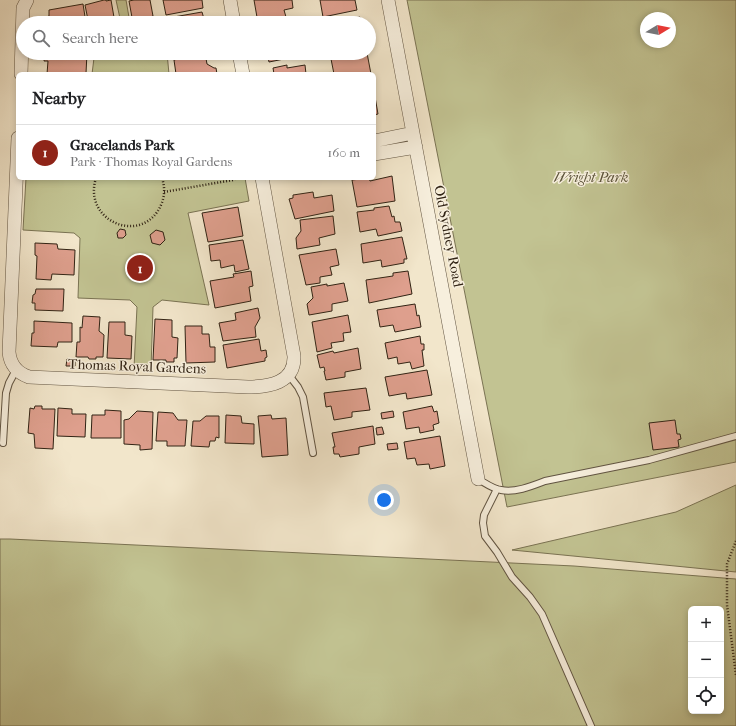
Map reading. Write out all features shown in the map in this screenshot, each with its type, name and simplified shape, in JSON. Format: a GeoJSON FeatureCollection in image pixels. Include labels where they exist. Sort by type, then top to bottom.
{"type":"FeatureCollection","features":[{"type":"Feature","properties":{"kind":"street"},"geometry":{"type":"LineString","coordinates":[[24,16],[24,8],[27,0]]}},
{"type":"Feature","properties":{"kind":"street"},"geometry":{"type":"LineString","coordinates":[[230,0],[233,16]]}},
{"type":"Feature","properties":{"kind":"street","name":"Old Sydney Road"},"geometry":{"type":"LineString","coordinates":[[388,0],[478,479]]}},
{"type":"Feature","properties":{"kind":"street"},"geometry":{"type":"LineString","coordinates":[[21,72],[22,60]]}},
{"type":"Feature","properties":{"kind":"street"},"geometry":{"type":"LineString","coordinates":[[240,60],[243,72]]}},
{"type":"Feature","properties":{"kind":"street"},"geometry":{"type":"LineString","coordinates":[[376,141],[413,133]]}},
{"type":"Feature","properties":{"kind":"street"},"geometry":{"type":"LineString","coordinates":[[376,154],[416,147]]}},
{"type":"Feature","properties":{"kind":"street"},"geometry":{"type":"LineString","coordinates":[[16,180],[9,349],[10,360],[16,370]]}},
{"type":"Feature","properties":{"kind":"street"},"geometry":{"type":"LineString","coordinates":[[262,180],[294,356],[293,366],[288,374]]}},
{"type":"Feature","properties":{"kind":"street","name":"Thomas Royal Gardens"},"geometry":{"type":"LineString","coordinates":[[16,370],[24,376],[32,377],[254,387],[279,382],[288,374]]}},
{"type":"Feature","properties":{"kind":"lane"},"geometry":{"type":"LineString","coordinates":[[3,443],[7,387],[16,370]]}},
{"type":"Feature","properties":{"kind":"lane"},"geometry":{"type":"LineString","coordinates":[[288,374],[298,387],[303,397],[313,453]]}},
{"type":"Feature","properties":{"kind":"lane"},"geometry":{"type":"LineString","coordinates":[[478,479],[497,489],[511,491],[528,487],[544,480],[649,460],[736,436]]}},
{"type":"Feature","properties":{"kind":"lane"},"geometry":{"type":"LineString","coordinates":[[497,489],[484,515],[483,523],[485,536],[509,574],[530,597],[542,614],[591,726]]}},
{"type":"Feature","properties":{"kind":"path"},"geometry":{"type":"LineString","coordinates":[[96,180],[94,191],[98,208],[111,221],[123,226],[136,226],[145,223],[152,218],[160,207],[164,192],[162,180]]}},
{"type":"Feature","properties":{"kind":"path"},"geometry":{"type":"LineString","coordinates":[[164,192],[233,180]]}},
{"type":"Feature","properties":{"kind":"path"},"geometry":{"type":"LineString","coordinates":[[736,541],[727,564],[727,605],[736,675]]}},
{"type":"Feature","properties":{"kind":"green space"},"geometry":{"type":"Polygon","coordinates":[[[116,0],[126,0],[129,16],[119,16],[116,0]]]}},
{"type":"Feature","properties":{"kind":"green space","name":"Wright Park"},"geometry":{"type":"Polygon","coordinates":[[[407,0],[736,0],[736,462],[507,507],[407,0]]]}},
{"type":"Feature","properties":{"kind":"green space"},"geometry":{"type":"Polygon","coordinates":[[[94,60],[168,60],[169,72],[92,72],[94,60]]]}},
{"type":"Feature","properties":{"kind":"green space"},"geometry":{"type":"Polygon","coordinates":[[[26,180],[245,180],[249,201],[188,213],[209,305],[162,300],[153,307],[151,369],[134,368],[137,307],[130,300],[78,298],[80,238],[74,233],[23,230],[26,180]]]}},
{"type":"Feature","properties":{"kind":"green space"},"geometry":{"type":"Polygon","coordinates":[[[736,485],[736,572],[512,550],[676,512],[736,485]]]}},
{"type":"Feature","properties":{"kind":"green space"},"geometry":{"type":"Polygon","coordinates":[[[0,539],[574,566],[736,579],[736,726],[0,726],[0,539]]]}},
{"type":"Feature","properties":{"kind":"building"},"geometry":{"type":"Polygon","coordinates":[[[104,0],[111,0],[114,16],[87,16],[85,5],[104,0]]]}},
{"type":"Feature","properties":{"kind":"building"},"geometry":{"type":"Polygon","coordinates":[[[150,0],[153,16],[132,16],[129,1],[150,0]]]}},
{"type":"Feature","properties":{"kind":"building"},"geometry":{"type":"Polygon","coordinates":[[[163,0],[202,0],[203,8],[166,15],[163,0]]]}},
{"type":"Feature","properties":{"kind":"building"},"geometry":{"type":"Polygon","coordinates":[[[254,0],[292,0],[293,8],[284,10],[286,16],[257,16],[254,0]]]}},
{"type":"Feature","properties":{"kind":"building"},"geometry":{"type":"Polygon","coordinates":[[[320,0],[355,0],[357,10],[323,16],[320,0]]]}},
{"type":"Feature","properties":{"kind":"building"},"geometry":{"type":"Polygon","coordinates":[[[83,4],[85,16],[49,16],[49,10],[83,4]]]}},
{"type":"Feature","properties":{"kind":"building"},"geometry":{"type":"Polygon","coordinates":[[[202,12],[203,16],[179,16],[202,12]]]}},
{"type":"Feature","properties":{"kind":"building"},"geometry":{"type":"Polygon","coordinates":[[[87,60],[86,72],[47,72],[48,61],[44,61],[87,60]]]}},
{"type":"Feature","properties":{"kind":"building"},"geometry":{"type":"Polygon","coordinates":[[[174,60],[206,60],[207,64],[216,68],[217,72],[176,72],[174,60]]]}},
{"type":"Feature","properties":{"kind":"building"},"geometry":{"type":"Polygon","coordinates":[[[269,60],[279,60],[269,62],[269,60]]]}},
{"type":"Feature","properties":{"kind":"building"},"geometry":{"type":"Polygon","coordinates":[[[331,60],[368,60],[371,72],[334,72],[331,60]]]}},
{"type":"Feature","properties":{"kind":"building"},"geometry":{"type":"Polygon","coordinates":[[[287,65],[287,68],[305,65],[306,72],[274,72],[273,68],[287,65]]]}},
{"type":"Feature","properties":{"kind":"building"},"geometry":{"type":"Polygon","coordinates":[[[376,102],[378,114],[376,114],[376,102]]]}},
{"type":"Feature","properties":{"kind":"building"},"geometry":{"type":"Polygon","coordinates":[[[392,176],[395,201],[357,207],[352,180],[370,181],[392,176]]]}},
{"type":"Feature","properties":{"kind":"building"},"geometry":{"type":"Polygon","coordinates":[[[313,192],[314,198],[332,195],[334,211],[295,219],[289,199],[293,198],[293,195],[313,192]]]}},
{"type":"Feature","properties":{"kind":"building"},"geometry":{"type":"Polygon","coordinates":[[[389,206],[392,217],[394,216],[395,222],[400,222],[402,231],[378,236],[376,229],[360,232],[357,212],[389,206]]]}},
{"type":"Feature","properties":{"kind":"building"},"geometry":{"type":"Polygon","coordinates":[[[238,207],[243,236],[208,242],[202,213],[238,207]]]}},
{"type":"Feature","properties":{"kind":"building"},"geometry":{"type":"Polygon","coordinates":[[[333,216],[335,234],[319,238],[320,245],[297,249],[296,238],[301,231],[300,220],[333,216]]]}},
{"type":"Feature","properties":{"kind":"building"},"geometry":{"type":"Polygon","coordinates":[[[120,229],[125,230],[126,235],[123,238],[118,238],[117,233],[120,229]]]}},
{"type":"Feature","properties":{"kind":"building"},"geometry":{"type":"Polygon","coordinates":[[[156,230],[163,232],[165,240],[160,245],[152,243],[150,235],[156,230]]]}},
{"type":"Feature","properties":{"kind":"building"},"geometry":{"type":"Polygon","coordinates":[[[402,237],[407,259],[404,259],[404,263],[382,267],[381,260],[363,263],[361,244],[402,237]]]}},
{"type":"Feature","properties":{"kind":"building"},"geometry":{"type":"Polygon","coordinates":[[[243,240],[249,269],[235,272],[234,265],[221,268],[220,260],[211,261],[209,245],[243,240]]]}},
{"type":"Feature","properties":{"kind":"building"},"geometry":{"type":"Polygon","coordinates":[[[35,243],[57,244],[58,249],[75,250],[74,275],[52,274],[51,280],[36,279],[37,256],[35,255],[35,243]]]}},
{"type":"Feature","properties":{"kind":"building"},"geometry":{"type":"Polygon","coordinates":[[[336,249],[339,265],[330,267],[332,275],[320,277],[320,283],[306,285],[299,255],[336,249]]]}},
{"type":"Feature","properties":{"kind":"building"},"geometry":{"type":"Polygon","coordinates":[[[251,271],[253,286],[249,287],[251,301],[215,308],[210,281],[234,277],[233,274],[251,271]]]}},
{"type":"Feature","properties":{"kind":"building"},"geometry":{"type":"Polygon","coordinates":[[[408,271],[412,294],[369,303],[366,280],[393,276],[393,273],[408,271]]]}},
{"type":"Feature","properties":{"kind":"building"},"geometry":{"type":"Polygon","coordinates":[[[344,283],[348,301],[332,304],[332,311],[309,315],[307,304],[313,298],[311,287],[344,283]]]}},
{"type":"Feature","properties":{"kind":"building"},"geometry":{"type":"Polygon","coordinates":[[[36,289],[64,289],[63,311],[35,310],[35,303],[32,303],[33,295],[35,294],[36,289]]]}},
{"type":"Feature","properties":{"kind":"building"},"geometry":{"type":"Polygon","coordinates":[[[415,304],[421,327],[395,332],[393,325],[380,327],[377,310],[415,304]]]}},
{"type":"Feature","properties":{"kind":"building"},"geometry":{"type":"Polygon","coordinates":[[[258,308],[260,318],[255,327],[256,337],[223,341],[219,323],[236,320],[235,313],[258,308]]]}},
{"type":"Feature","properties":{"kind":"building"},"geometry":{"type":"Polygon","coordinates":[[[348,315],[351,332],[343,333],[344,341],[331,343],[332,348],[317,352],[312,322],[348,315]]]}},
{"type":"Feature","properties":{"kind":"building"},"geometry":{"type":"Polygon","coordinates":[[[83,316],[100,317],[99,331],[104,335],[103,357],[89,359],[88,357],[76,357],[77,342],[80,342],[80,327],[82,328],[83,316]]]}},
{"type":"Feature","properties":{"kind":"building"},"geometry":{"type":"Polygon","coordinates":[[[155,319],[172,320],[172,337],[178,338],[177,358],[174,358],[174,362],[166,362],[166,360],[153,360],[155,319]]]}},
{"type":"Feature","properties":{"kind":"building"},"geometry":{"type":"Polygon","coordinates":[[[34,321],[72,323],[72,342],[58,342],[57,347],[31,346],[32,333],[34,333],[34,321]]]}},
{"type":"Feature","properties":{"kind":"building"},"geometry":{"type":"Polygon","coordinates":[[[109,322],[125,322],[125,335],[132,336],[131,359],[107,358],[109,322]]]}},
{"type":"Feature","properties":{"kind":"building"},"geometry":{"type":"Polygon","coordinates":[[[185,326],[202,326],[202,334],[209,334],[210,347],[215,347],[215,362],[186,363],[185,326]]]}},
{"type":"Feature","properties":{"kind":"building"},"geometry":{"type":"Polygon","coordinates":[[[420,336],[421,344],[424,344],[424,350],[422,350],[424,366],[412,369],[410,362],[398,364],[397,357],[388,359],[385,343],[420,336]]]}},
{"type":"Feature","properties":{"kind":"building"},"geometry":{"type":"Polygon","coordinates":[[[259,339],[261,351],[266,350],[267,357],[265,358],[265,361],[227,368],[223,345],[259,339]]]}},
{"type":"Feature","properties":{"kind":"building"},"geometry":{"type":"Polygon","coordinates":[[[358,348],[361,369],[345,372],[345,377],[326,380],[324,367],[320,368],[317,355],[333,351],[334,353],[358,348]]]}},
{"type":"Feature","properties":{"kind":"building"},"geometry":{"type":"Polygon","coordinates":[[[67,359],[75,359],[75,366],[66,366],[67,359]]]}},
{"type":"Feature","properties":{"kind":"building"},"geometry":{"type":"Polygon","coordinates":[[[427,370],[432,395],[407,399],[406,393],[389,396],[385,377],[427,370]]]}},
{"type":"Feature","properties":{"kind":"building"},"geometry":{"type":"Polygon","coordinates":[[[366,388],[370,410],[352,412],[352,417],[334,420],[331,406],[326,407],[324,393],[366,388]]]}},
{"type":"Feature","properties":{"kind":"building"},"geometry":{"type":"Polygon","coordinates":[[[35,406],[42,406],[42,409],[55,409],[53,449],[35,448],[34,434],[28,433],[30,408],[34,409],[35,406]]]}},
{"type":"Feature","properties":{"kind":"building"},"geometry":{"type":"Polygon","coordinates":[[[432,406],[434,412],[437,411],[439,423],[433,425],[434,430],[420,433],[419,427],[406,429],[403,412],[432,406]]]}},
{"type":"Feature","properties":{"kind":"building"},"geometry":{"type":"Polygon","coordinates":[[[58,408],[72,409],[72,414],[86,414],[85,437],[57,436],[58,408]]]}},
{"type":"Feature","properties":{"kind":"building"},"geometry":{"type":"Polygon","coordinates":[[[105,410],[121,411],[121,438],[91,438],[92,415],[105,415],[105,410]]]}},
{"type":"Feature","properties":{"kind":"building"},"geometry":{"type":"Polygon","coordinates":[[[137,411],[153,412],[152,449],[140,450],[140,445],[124,444],[124,420],[129,419],[137,411]]]}},
{"type":"Feature","properties":{"kind":"building"},"geometry":{"type":"Polygon","coordinates":[[[393,411],[394,417],[382,419],[381,413],[393,411]]]}},
{"type":"Feature","properties":{"kind":"building"},"geometry":{"type":"Polygon","coordinates":[[[158,412],[173,413],[178,420],[187,420],[185,446],[167,446],[167,441],[156,441],[158,412]]]}},
{"type":"Feature","properties":{"kind":"building"},"geometry":{"type":"Polygon","coordinates":[[[226,415],[241,416],[242,423],[254,424],[254,444],[225,443],[226,415]]]}},
{"type":"Feature","properties":{"kind":"building"},"geometry":{"type":"Polygon","coordinates":[[[271,415],[272,419],[286,418],[288,455],[262,457],[258,416],[271,415]]]}},
{"type":"Feature","properties":{"kind":"building"},"geometry":{"type":"Polygon","coordinates":[[[206,416],[219,416],[219,438],[216,437],[215,441],[210,441],[209,447],[191,446],[193,421],[200,421],[206,416]]]}},
{"type":"Feature","properties":{"kind":"building"},"geometry":{"type":"Polygon","coordinates":[[[675,420],[677,434],[680,434],[681,439],[678,440],[679,447],[653,450],[649,423],[675,420]]]}},
{"type":"Feature","properties":{"kind":"building"},"geometry":{"type":"Polygon","coordinates":[[[373,426],[375,444],[359,447],[359,454],[340,457],[339,454],[334,454],[333,447],[335,447],[332,433],[373,426]]]}},
{"type":"Feature","properties":{"kind":"building"},"geometry":{"type":"Polygon","coordinates":[[[382,427],[384,434],[377,435],[376,428],[382,427]]]}},
{"type":"Feature","properties":{"kind":"building"},"geometry":{"type":"Polygon","coordinates":[[[440,436],[445,466],[430,469],[429,464],[417,465],[415,458],[407,459],[404,442],[440,436]]]}},
{"type":"Feature","properties":{"kind":"building"},"geometry":{"type":"Polygon","coordinates":[[[397,443],[398,449],[388,450],[387,444],[397,443]]]}},
{"type":"Feature","properties":{"kind":"place","name":"Gracelands Park"},"geometry":{"type":"Point","coordinates":[140,268]}}]}
